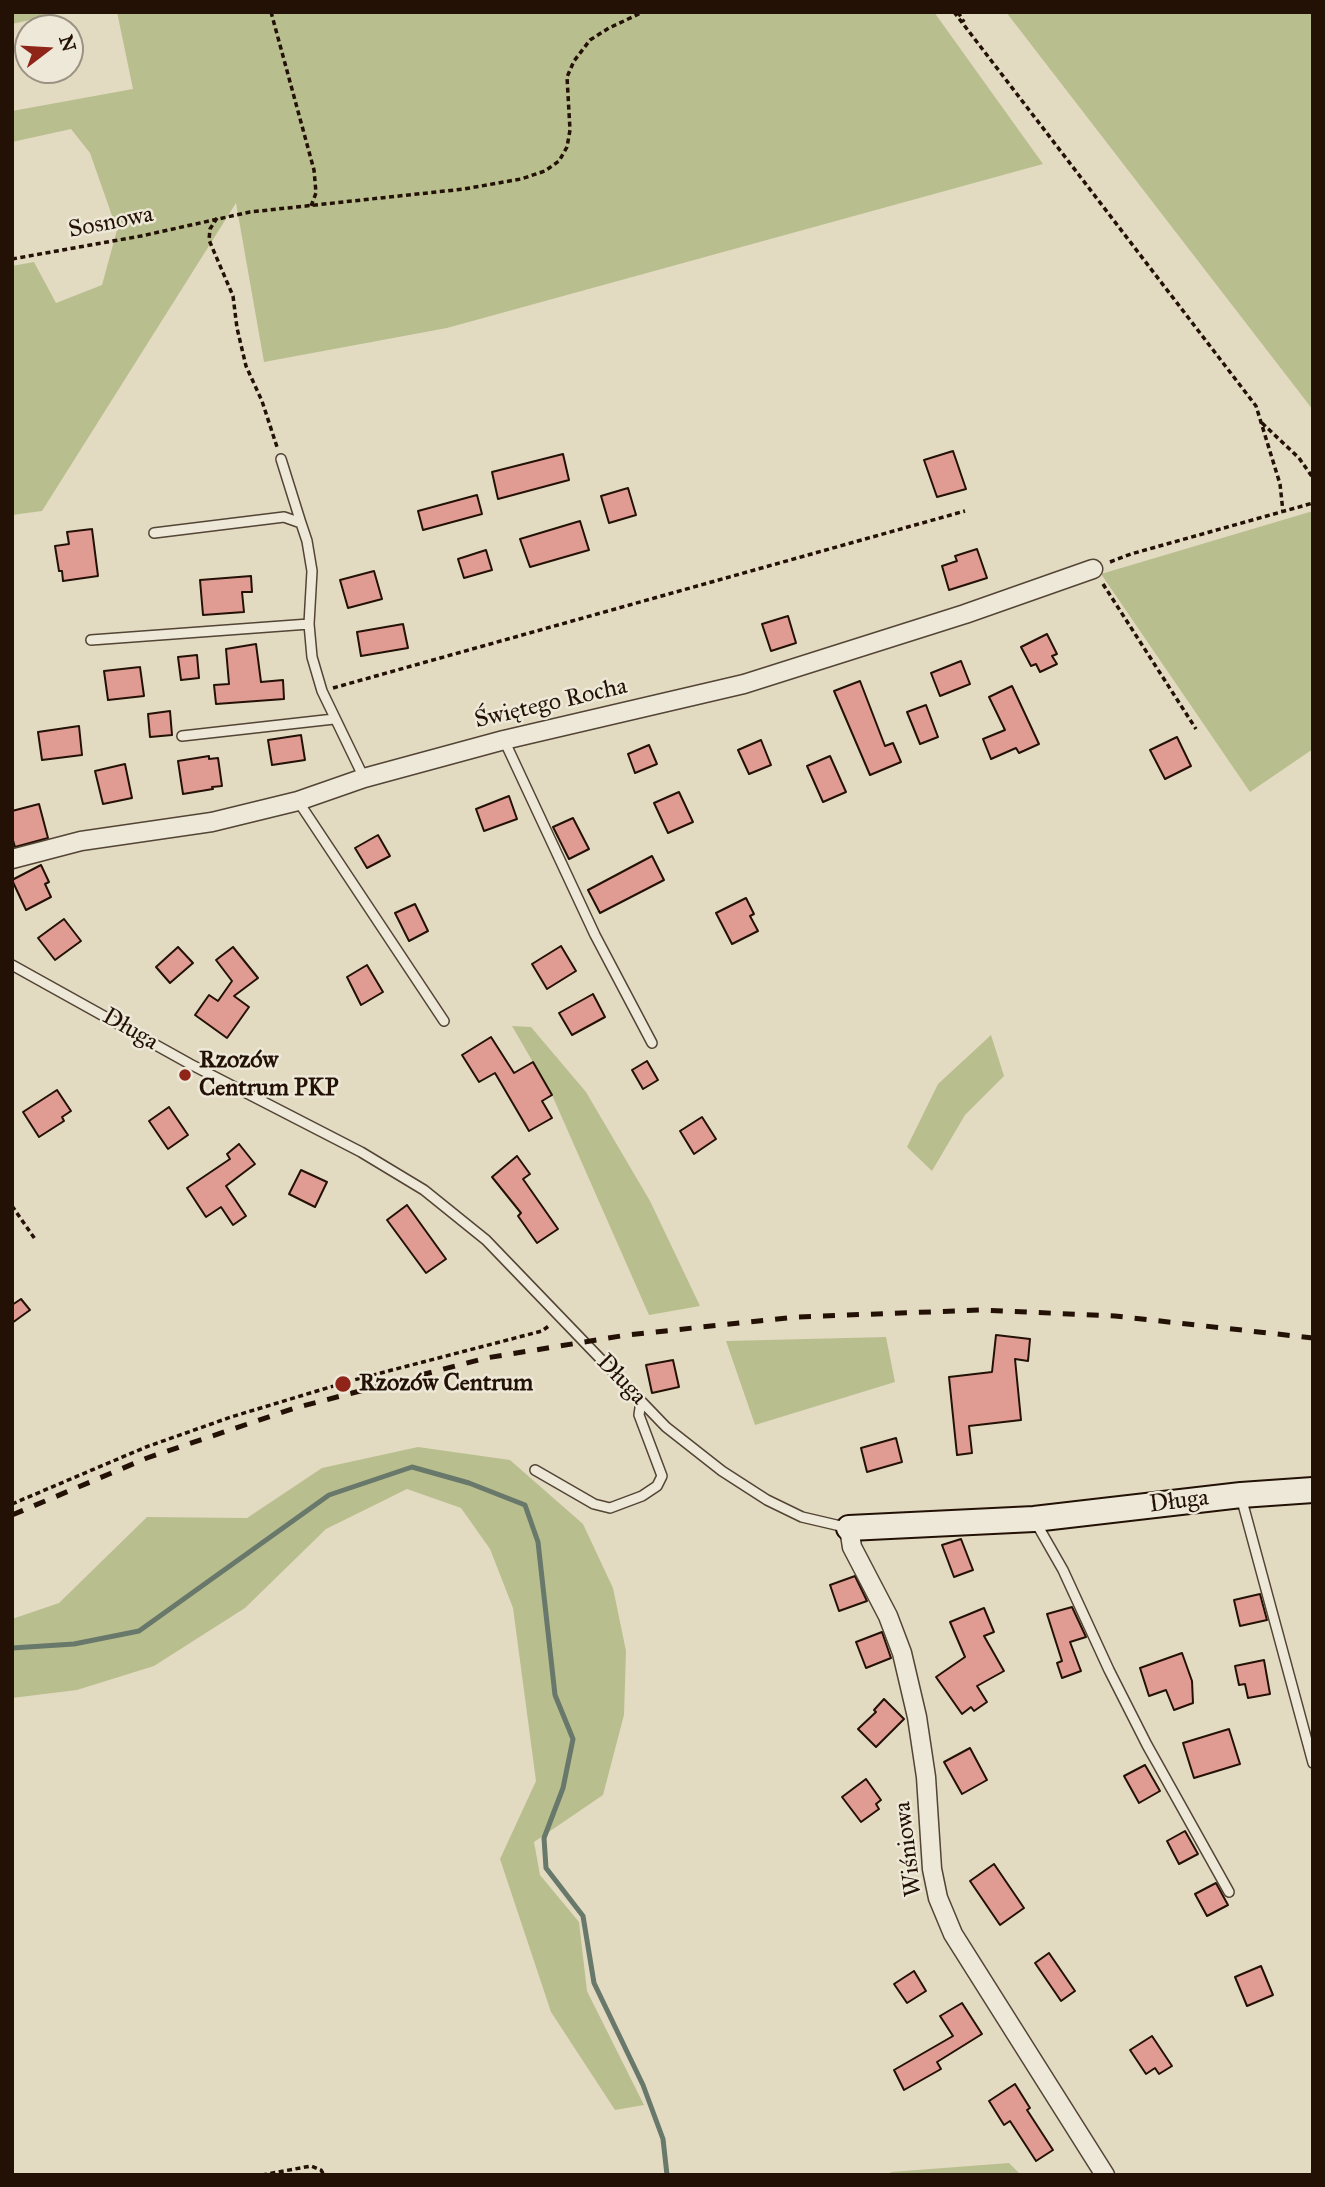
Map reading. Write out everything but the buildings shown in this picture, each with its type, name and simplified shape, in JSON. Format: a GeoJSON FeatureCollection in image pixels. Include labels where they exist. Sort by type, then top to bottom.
{"type":"FeatureCollection","features":[{"type":"Feature","properties":{"kind":"street","name":"Świętego Rocha"},"geometry":{"type":"LineString","coordinates":[[12,859],[81,841],[212,822],[298,801],[364,778],[504,740],[744,684],[965,614],[1093,569]]}},
{"type":"Feature","properties":{"kind":"street","name":"Długa"},"geometry":{"type":"LineString","coordinates":[[849,1528],[1034,1519],[1241,1495],[1313,1490]]}},
{"type":"Feature","properties":{"kind":"street","name":"Wiśniowa"},"geometry":{"type":"LineString","coordinates":[[849,1528],[852,1547],[888,1616],[902,1653],[918,1717],[926,1777],[932,1868],[938,1898],[953,1934],[1105,2175]]}},
{"type":"Feature","properties":{"kind":"lane"},"geometry":{"type":"LineString","coordinates":[[281,459],[307,541],[312,571],[309,624],[312,657],[321,691],[364,778]]}},
{"type":"Feature","properties":{"kind":"lane"},"geometry":{"type":"LineString","coordinates":[[154,533],[284,517],[301,523]]}},
{"type":"Feature","properties":{"kind":"lane"},"geometry":{"type":"LineString","coordinates":[[91,640],[309,624]]}},
{"type":"Feature","properties":{"kind":"lane"},"geometry":{"type":"LineString","coordinates":[[181,736],[334,719]]}},
{"type":"Feature","properties":{"kind":"lane"},"geometry":{"type":"LineString","coordinates":[[504,740],[590,925],[652,1043]]}},
{"type":"Feature","properties":{"kind":"lane"},"geometry":{"type":"LineString","coordinates":[[298,801],[444,1021]]}},
{"type":"Feature","properties":{"kind":"lane","name":"Długa"},"geometry":{"type":"LineString","coordinates":[[12,965],[190,1064],[394,1170],[424,1190],[485,1240],[666,1426],[703,1456],[767,1500],[802,1517],[849,1528]]}},
{"type":"Feature","properties":{"kind":"lane"},"geometry":{"type":"LineString","coordinates":[[535,1471],[594,1504],[610,1508],[642,1496],[657,1486],[662,1476],[639,1415],[641,1401]]}},
{"type":"Feature","properties":{"kind":"lane"},"geometry":{"type":"LineString","coordinates":[[1241,1495],[1313,1763]]}},
{"type":"Feature","properties":{"kind":"lane"},"geometry":{"type":"LineString","coordinates":[[1034,1519],[1063,1570],[1147,1745],[1229,1892]]}},
{"type":"Feature","properties":{"kind":"path"},"geometry":{"type":"LineString","coordinates":[[271,12],[314,170],[316,193],[311,205]]}},
{"type":"Feature","properties":{"kind":"path","name":"Sosnowa"},"geometry":{"type":"LineString","coordinates":[[12,260],[250,212],[464,190],[521,179],[545,171],[559,160],[567,147],[570,130],[567,77],[574,61],[590,40],[643,12]]}},
{"type":"Feature","properties":{"kind":"path"},"geometry":{"type":"LineString","coordinates":[[956,12],[1255,406],[1280,484],[1283,512]]}},
{"type":"Feature","properties":{"kind":"path"},"geometry":{"type":"LineString","coordinates":[[217,218],[210,229],[209,240],[233,296],[246,366],[262,401],[281,459]]}},
{"type":"Feature","properties":{"kind":"path"},"geometry":{"type":"LineString","coordinates":[[1260,422],[1299,458],[1313,478]]}},
{"type":"Feature","properties":{"kind":"path"},"geometry":{"type":"LineString","coordinates":[[1196,729],[1093,569],[1131,554],[1313,503]]}},
{"type":"Feature","properties":{"kind":"path"},"geometry":{"type":"LineString","coordinates":[[321,691],[965,512]]}},
{"type":"Feature","properties":{"kind":"path"},"geometry":{"type":"LineString","coordinates":[[12,1206],[35,1239]]}},
{"type":"Feature","properties":{"kind":"path"},"geometry":{"type":"LineString","coordinates":[[12,1504],[146,1447],[350,1381],[542,1331],[560,1317]]}},
{"type":"Feature","properties":{"kind":"path"},"geometry":{"type":"LineString","coordinates":[[262,2175],[310,2166],[321,2170],[324,2175]]}},
{"type":"Feature","properties":{"kind":"green space"},"geometry":{"type":"Polygon","coordinates":[[[12,12],[66,12],[14,14],[12,24],[12,12]]]}},
{"type":"Feature","properties":{"kind":"green space"},"geometry":{"type":"Polygon","coordinates":[[[117,12],[934,12],[1043,164],[447,328],[264,362],[236,203],[42,511],[12,515],[12,266],[34,262],[56,303],[102,285],[117,230],[90,153],[71,129],[12,142],[12,111],[133,89],[117,12]]]}},
{"type":"Feature","properties":{"kind":"green space"},"geometry":{"type":"Polygon","coordinates":[[[1006,12],[1313,12],[1313,410],[1006,12]]]}},
{"type":"Feature","properties":{"kind":"green space"},"geometry":{"type":"Polygon","coordinates":[[[1313,511],[1313,749],[1250,792],[1101,574],[1313,511]]]}},
{"type":"Feature","properties":{"kind":"green space"},"geometry":{"type":"Polygon","coordinates":[[[512,1026],[531,1027],[586,1092],[650,1201],[700,1306],[649,1315],[552,1095],[512,1026]]]}},
{"type":"Feature","properties":{"kind":"green space"},"geometry":{"type":"Polygon","coordinates":[[[991,1035],[1004,1076],[965,1115],[932,1171],[907,1147],[938,1084],[991,1035]]]}},
{"type":"Feature","properties":{"kind":"green space"},"geometry":{"type":"Polygon","coordinates":[[[886,1337],[895,1382],[755,1425],[726,1341],[886,1337]]]}},
{"type":"Feature","properties":{"kind":"green space"},"geometry":{"type":"Polygon","coordinates":[[[418,1447],[510,1460],[583,1524],[613,1588],[626,1651],[624,1715],[603,1795],[534,1842],[540,1875],[579,1922],[587,1991],[644,2105],[615,2110],[551,2012],[500,1859],[536,1781],[513,1608],[490,1549],[461,1508],[407,1489],[326,1529],[245,1608],[154,1666],[77,1690],[12,1698],[12,1619],[59,1603],[147,1517],[247,1518],[322,1468],[418,1447]]]}},
{"type":"Feature","properties":{"kind":"green space"},"geometry":{"type":"Polygon","coordinates":[[[1009,2163],[1021,2175],[889,2175],[891,2172],[1009,2163]]]}},
{"type":"Feature","properties":{"kind":"waterway"},"geometry":{"type":"LineString","coordinates":[[12,1648],[74,1644],[139,1631],[329,1495],[412,1467],[469,1483],[525,1505],[538,1542],[555,1695],[573,1739],[563,1788],[544,1838],[546,1868],[583,1916],[594,1983],[643,2085],[663,2139],[667,2175]]}},
{"type":"Feature","properties":{"kind":"railway"},"geometry":{"type":"LineString","coordinates":[[12,1515],[147,1458],[295,1408],[486,1358],[627,1335],[796,1317],[981,1310],[1115,1316],[1313,1338]]}},
{"type":"Feature","properties":{"kind":"place","name":"Rzozów Centrum PKP"},"geometry":{"type":"Point","coordinates":[185,1075]}},
{"type":"Feature","properties":{"kind":"place","name":"Rzozów Centrum"},"geometry":{"type":"Point","coordinates":[343,1384]}}]}
